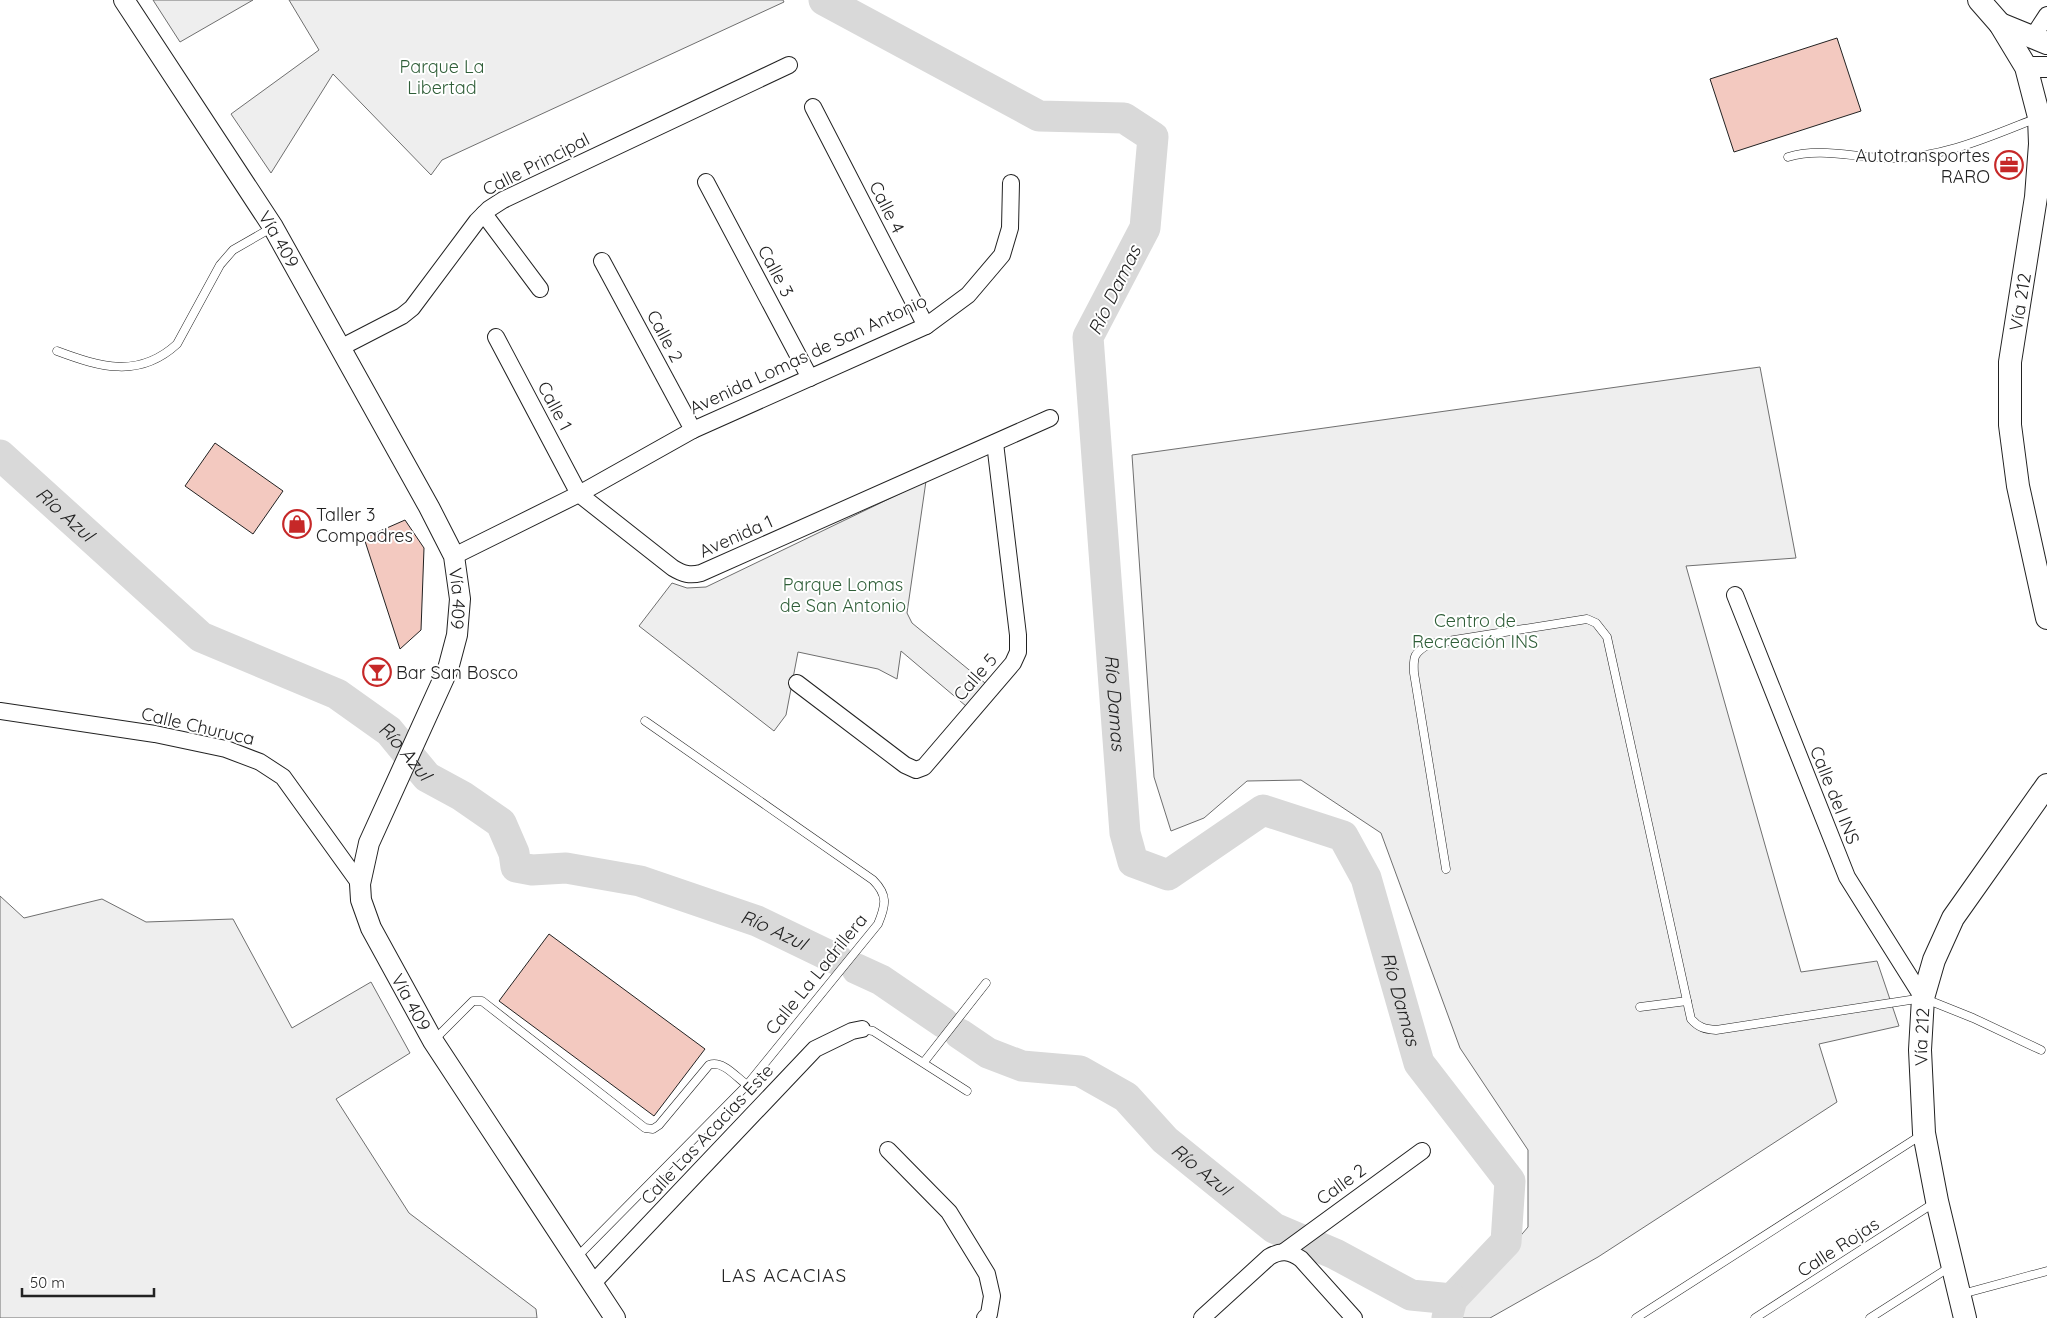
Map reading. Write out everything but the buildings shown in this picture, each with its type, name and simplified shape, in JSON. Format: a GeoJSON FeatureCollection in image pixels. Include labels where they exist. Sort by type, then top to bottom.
{"type":"FeatureCollection","features":[{"type":"Feature","properties":{"kind":"main road","name":"Vía 212"},"geometry":{"type":"LineString","coordinates":[[1979,0],[2036,67],[2043,112],[2036,197],[2010,362],[2010,425],[2018,486],[2047,618]]}},
{"type":"Feature","properties":{"kind":"main road"},"geometry":{"type":"LineString","coordinates":[[2000,24],[2040,40]]}},
{"type":"Feature","properties":{"kind":"main road","name":"Vía 212"},"geometry":{"type":"LineString","coordinates":[[1965,1318],[1937,1201],[1924,1133],[1920,1050],[1923,998],[1934,960],[1953,918],[2047,785]]}},
{"type":"Feature","properties":{"kind":"street","name":"Vía 409"},"geometry":{"type":"LineString","coordinates":[[124,0],[273,227],[429,507],[454,556],[460,599],[457,635],[448,669],[369,843],[360,884],[362,900],[370,928],[433,1041],[615,1318]]}},
{"type":"Feature","properties":{"kind":"street"},"geometry":{"type":"LineString","coordinates":[[2040,40],[2047,15]]}},
{"type":"Feature","properties":{"kind":"street","name":"Calle Principal"},"geometry":{"type":"LineString","coordinates":[[340,348],[402,316],[412,308],[477,221],[503,200],[789,65]]}},
{"type":"Feature","properties":{"kind":"street","name":"Calle 4"},"geometry":{"type":"LineString","coordinates":[[813,107],[926,326]]}},
{"type":"Feature","properties":{"kind":"street","name":"Calle 3"},"geometry":{"type":"LineString","coordinates":[[706,182],[810,378]]}},
{"type":"Feature","properties":{"kind":"street","name":"Avenida Lomas de San Antonio"},"geometry":{"type":"LineString","coordinates":[[579,494],[692,430],[926,326],[968,295],[1002,255],[1010,228],[1012,183]]}},
{"type":"Feature","properties":{"kind":"street"},"geometry":{"type":"LineString","coordinates":[[484,214],[540,289]]}},
{"type":"Feature","properties":{"kind":"street","name":"Calle 2"},"geometry":{"type":"LineString","coordinates":[[602,261],[692,430]]}},
{"type":"Feature","properties":{"kind":"street","name":"Calle 1"},"geometry":{"type":"LineString","coordinates":[[496,337],[579,494]]}},
{"type":"Feature","properties":{"kind":"street","name":"Avenida 1"},"geometry":{"type":"LineString","coordinates":[[579,494],[673,568],[682,574],[692,575],[702,573],[1050,418]]}},
{"type":"Feature","properties":{"kind":"street","name":"Calle 5"},"geometry":{"type":"LineString","coordinates":[[797,683],[905,765],[916,770],[924,767],[1014,663],[1018,652],[1018,635],[995,443]]}},
{"type":"Feature","properties":{"kind":"street"},"geometry":{"type":"LineString","coordinates":[[454,556],[579,494]]}},
{"type":"Feature","properties":{"kind":"street","name":"Calle del INS"},"geometry":{"type":"LineString","coordinates":[[1735,595],[1846,877],[1923,998]]}},
{"type":"Feature","properties":{"kind":"street","name":"Calle Churuca"},"geometry":{"type":"LineString","coordinates":[[0,711],[155,734],[226,749],[260,762],[283,777],[360,884]]}},
{"type":"Feature","properties":{"kind":"street","name":"Calle Las Acacias Este"},"geometry":{"type":"LineString","coordinates":[[592,1284],[815,1049],[852,1031],[862,1029]]}},
{"type":"Feature","properties":{"kind":"street"},"geometry":{"type":"LineString","coordinates":[[888,1150],[949,1212],[986,1274],[992,1296],[989,1314],[984,1318]]}},
{"type":"Feature","properties":{"kind":"street","name":"Calle 2"},"geometry":{"type":"LineString","coordinates":[[1202,1318],[1269,1257],[1277,1252],[1288,1249],[1422,1151]]}},
{"type":"Feature","properties":{"kind":"street"},"geometry":{"type":"LineString","coordinates":[[1288,1249],[1301,1259],[1354,1318]]}},
{"type":"Feature","properties":{"kind":"lane"},"geometry":{"type":"LineString","coordinates":[[1788,157],[1802,153],[1817,152],[1891,158],[1924,157],[1974,142],[2043,112]]}},
{"type":"Feature","properties":{"kind":"lane"},"geometry":{"type":"LineString","coordinates":[[57,351],[92,364],[111,367],[132,366],[153,360],[168,352],[177,344],[220,265],[233,250],[273,227]]}},
{"type":"Feature","properties":{"kind":"lane"},"geometry":{"type":"LineString","coordinates":[[1446,869],[1414,673],[1413,661],[1416,652],[1429,644],[1438,642],[1587,619],[1596,623],[1607,637],[1691,1020],[1703,1029],[1716,1030],[1923,998],[1973,1018],[2041,1050]]}},
{"type":"Feature","properties":{"kind":"lane","name":"Calle La Ladrillera"},"geometry":{"type":"LineString","coordinates":[[575,1259],[747,1085],[878,924],[884,909],[882,889],[873,880],[645,721]]}},
{"type":"Feature","properties":{"kind":"lane"},"geometry":{"type":"LineString","coordinates":[[924,1062],[986,983]]}},
{"type":"Feature","properties":{"kind":"lane"},"geometry":{"type":"LineString","coordinates":[[433,1041],[473,1001],[482,1001],[645,1128],[653,1129],[659,1125],[709,1065],[714,1063],[722,1066],[747,1085]]}},
{"type":"Feature","properties":{"kind":"lane"},"geometry":{"type":"LineString","coordinates":[[1640,1007],[1687,1001]]}},
{"type":"Feature","properties":{"kind":"lane"},"geometry":{"type":"LineString","coordinates":[[862,1029],[873,1031],[967,1091]]}},
{"type":"Feature","properties":{"kind":"lane"},"geometry":{"type":"LineString","coordinates":[[1636,1318],[1924,1133]]}},
{"type":"Feature","properties":{"kind":"lane","name":"Calle Rojas"},"geometry":{"type":"LineString","coordinates":[[1755,1318],[1937,1201]]}},
{"type":"Feature","properties":{"kind":"lane"},"geometry":{"type":"LineString","coordinates":[[1870,1318],[1952,1266]]}},
{"type":"Feature","properties":{"kind":"lane"},"geometry":{"type":"LineString","coordinates":[[1959,1294],[2047,1271]]}},
{"type":"Feature","properties":{"kind":"green space"},"geometry":{"type":"Polygon","coordinates":[[[153,0],[253,0],[180,42],[153,0]]]}},
{"type":"Feature","properties":{"kind":"green space","name":"Parque La Libertad"},"geometry":{"type":"Polygon","coordinates":[[[289,0],[783,0],[784,2],[442,160],[431,175],[333,74],[271,173],[231,114],[319,50],[289,0]]]}},
{"type":"Feature","properties":{"kind":"green space","name":"Centro de Recreación INS"},"geometry":{"type":"Polygon","coordinates":[[[1760,367],[1796,558],[1686,566],[1801,972],[1877,961],[1899,1026],[1819,1044],[1837,1102],[1598,1257],[1490,1318],[1458,1318],[1462,1305],[1528,1227],[1528,1150],[1460,1048],[1381,833],[1301,780],[1247,781],[1204,818],[1171,831],[1154,777],[1132,455],[1760,367]]]}},
{"type":"Feature","properties":{"kind":"green space","name":"Parque Lomas de San Antonio"},"geometry":{"type":"Polygon","coordinates":[[[926,481],[907,613],[912,623],[985,683],[966,706],[901,651],[897,679],[878,669],[798,652],[786,715],[774,731],[639,626],[672,583],[687,588],[706,587],[926,481]]]}},
{"type":"Feature","properties":{"kind":"green space"},"geometry":{"type":"Polygon","coordinates":[[[0,896],[24,918],[102,899],[146,922],[233,919],[292,1028],[371,982],[410,1053],[336,1099],[409,1213],[536,1309],[537,1318],[0,1318],[0,896]]]}},
{"type":"Feature","properties":{"kind":"waterway","name":"Río Damas"},"geometry":{"type":"LineString","coordinates":[[824,0],[1039,116],[1124,118],[1153,137],[1145,228],[1088,337],[1125,833],[1133,862],[1168,875],[1263,810],[1343,836],[1366,878],[1419,1063],[1510,1181],[1506,1242],[1452,1299],[1447,1318]]}},
{"type":"Feature","properties":{"kind":"waterway","name":"Río Azul"},"geometry":{"type":"LineString","coordinates":[[0,455],[201,637],[337,694],[389,731],[427,777],[462,796],[501,823],[514,853],[516,867],[532,870],[566,868],[640,881],[757,921],[838,960]]}},
{"type":"Feature","properties":{"kind":"waterway","name":"Río Azul"},"geometry":{"type":"LineString","coordinates":[[857,969],[881,980],[944,1023]]}},
{"type":"Feature","properties":{"kind":"waterway","name":"Río Azul"},"geometry":{"type":"LineString","coordinates":[[960,1034],[988,1053],[1022,1066],[1080,1071],[1126,1097],[1165,1140],[1274,1228],[1335,1254],[1411,1295],[1452,1299]]}},
{"type":"Feature","properties":{"kind":"place","name":"Autotransportes RARO"},"geometry":{"type":"Point","coordinates":[2009,165]}},
{"type":"Feature","properties":{"kind":"place","name":"Taller 3 Compadres"},"geometry":{"type":"Point","coordinates":[297,524]}},
{"type":"Feature","properties":{"kind":"place","name":"Bar San Bosco"},"geometry":{"type":"Point","coordinates":[377,672]}},
{"type":"Feature","properties":{"kind":"district","name":"LAS ACACIAS"},"geometry":{"type":"Point","coordinates":[784,1275]}}]}
